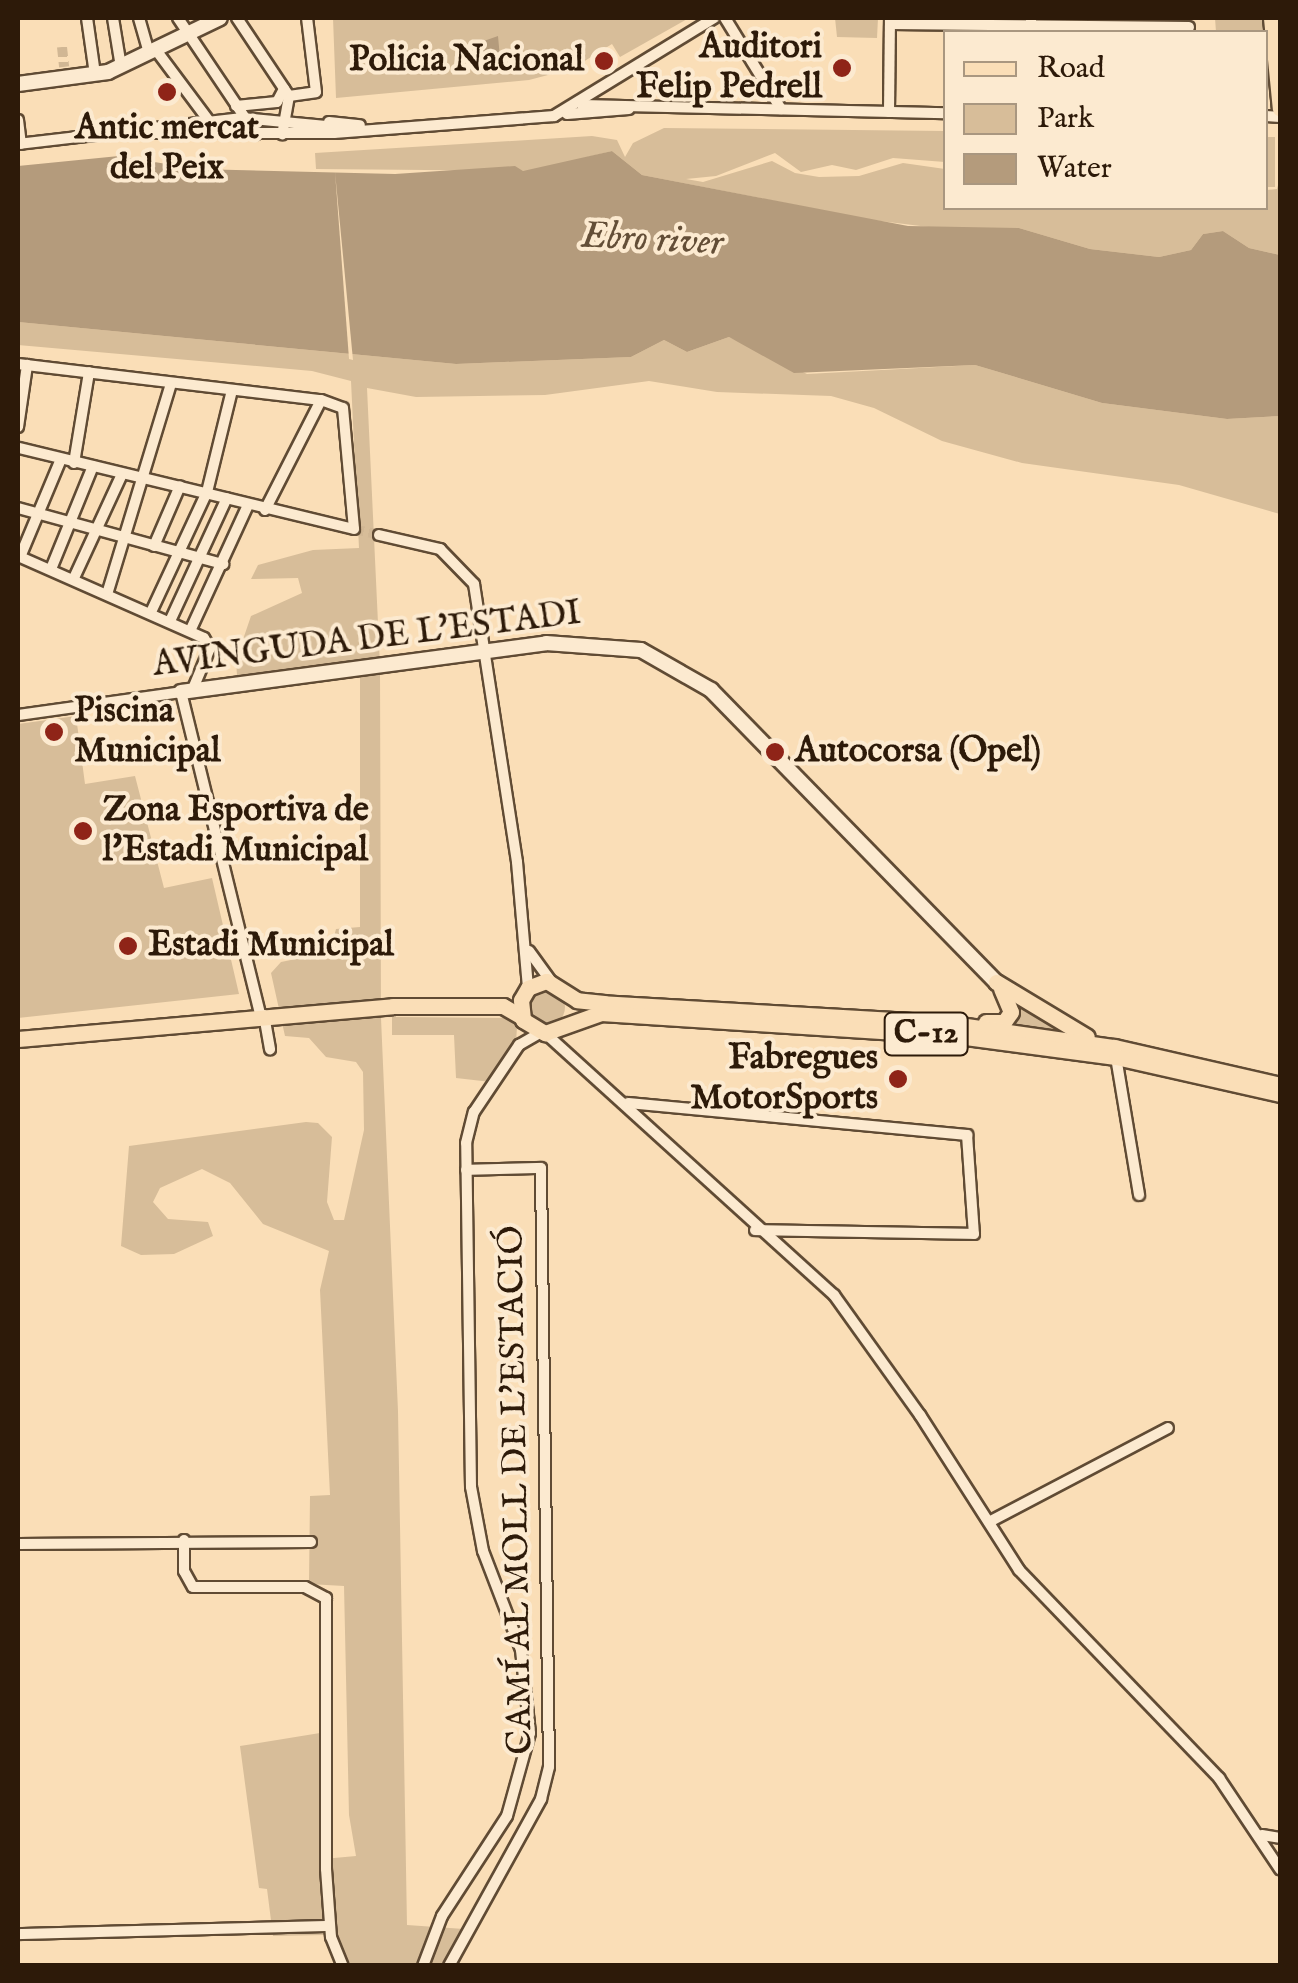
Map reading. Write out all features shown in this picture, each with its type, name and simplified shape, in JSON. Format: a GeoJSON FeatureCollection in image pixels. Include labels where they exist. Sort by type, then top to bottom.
{"type":"FeatureCollection","features":[{"type":"Feature","properties":{"kind":"main road"},"geometry":{"type":"LineString","coordinates":[[1271,18],[1280,109]]}},
{"type":"Feature","properties":{"kind":"main road"},"geometry":{"type":"LineString","coordinates":[[18,1039],[262,1014],[504,1006],[526,990],[553,982]]}},
{"type":"Feature","properties":{"kind":"main road","name":"C-12"},"geometry":{"type":"LineString","coordinates":[[553,982],[577,1000],[744,1015],[946,1024],[1115,1052],[1280,1086]]}},
{"type":"Feature","properties":{"kind":"main road"},"geometry":{"type":"LineString","coordinates":[[946,1024],[1004,1022],[1011,1005],[996,982]]}},
{"type":"Feature","properties":{"kind":"main road"},"geometry":{"type":"LineString","coordinates":[[996,982],[1052,1021],[1115,1052]]}},
{"type":"Feature","properties":{"kind":"main road"},"geometry":{"type":"LineString","coordinates":[[522,1018],[526,990]]}},
{"type":"Feature","properties":{"kind":"main road"},"geometry":{"type":"LineString","coordinates":[[566,1023],[568,992]]}},
{"type":"Feature","properties":{"kind":"main road"},"geometry":{"type":"LineString","coordinates":[[504,1006],[543,1033]]}},
{"type":"Feature","properties":{"kind":"main road","name":"C-12"},"geometry":{"type":"LineString","coordinates":[[543,1033],[601,1012],[958,1036],[1115,1052],[1280,1094]]}},
{"type":"Feature","properties":{"kind":"street"},"geometry":{"type":"LineString","coordinates":[[88,18],[95,74]]}},
{"type":"Feature","properties":{"kind":"street"},"geometry":{"type":"LineString","coordinates":[[113,18],[122,67]]}},
{"type":"Feature","properties":{"kind":"street"},"geometry":{"type":"LineString","coordinates":[[139,18],[153,52],[209,121]]}},
{"type":"Feature","properties":{"kind":"street"},"geometry":{"type":"LineString","coordinates":[[178,18],[256,134]]}},
{"type":"Feature","properties":{"kind":"street"},"geometry":{"type":"LineString","coordinates":[[18,84],[122,67],[220,18]]}},
{"type":"Feature","properties":{"kind":"street"},"geometry":{"type":"LineString","coordinates":[[237,18],[306,116],[382,128]]}},
{"type":"Feature","properties":{"kind":"street"},"geometry":{"type":"LineString","coordinates":[[554,116],[714,18],[724,18],[781,109]]}},
{"type":"Feature","properties":{"kind":"street"},"geometry":{"type":"LineString","coordinates":[[233,104],[248,109],[277,102],[286,92],[316,92],[305,21]]}},
{"type":"Feature","properties":{"kind":"street"},"geometry":{"type":"LineString","coordinates":[[888,112],[891,21],[1189,26]]}},
{"type":"Feature","properties":{"kind":"street"},"geometry":{"type":"LineString","coordinates":[[608,86],[613,102]]}},
{"type":"Feature","properties":{"kind":"street"},"geometry":{"type":"LineString","coordinates":[[282,134],[288,118],[286,92]]}},
{"type":"Feature","properties":{"kind":"street"},"geometry":{"type":"LineString","coordinates":[[571,108],[613,102],[943,113]]}},
{"type":"Feature","properties":{"kind":"street"},"geometry":{"type":"LineString","coordinates":[[225,119],[233,104]]}},
{"type":"Feature","properties":{"kind":"street"},"geometry":{"type":"LineString","coordinates":[[123,133],[282,134],[531,120],[665,106]]}},
{"type":"Feature","properties":{"kind":"street"},"geometry":{"type":"LineString","coordinates":[[18,120],[19,144],[242,118],[360,125]]}},
{"type":"Feature","properties":{"kind":"street"},"geometry":{"type":"LineString","coordinates":[[18,427],[22,365],[321,400],[343,408],[354,529],[18,448]]}},
{"type":"Feature","properties":{"kind":"street"},"geometry":{"type":"LineString","coordinates":[[74,462],[88,372]]}},
{"type":"Feature","properties":{"kind":"street"},"geometry":{"type":"LineString","coordinates":[[108,591],[129,538],[170,383]]}},
{"type":"Feature","properties":{"kind":"street"},"geometry":{"type":"LineString","coordinates":[[152,610],[206,492],[232,390]]}},
{"type":"Feature","properties":{"kind":"street"},"geometry":{"type":"LineString","coordinates":[[265,510],[321,400]]}},
{"type":"Feature","properties":{"kind":"street"},"geometry":{"type":"LineString","coordinates":[[61,459],[19,556],[171,619],[191,629],[210,648],[186,691],[270,1048]]}},
{"type":"Feature","properties":{"kind":"street"},"geometry":{"type":"LineString","coordinates":[[50,569],[93,466]]}},
{"type":"Feature","properties":{"kind":"street"},"geometry":{"type":"LineString","coordinates":[[74,578],[122,474]]}},
{"type":"Feature","properties":{"kind":"street"},"geometry":{"type":"LineString","coordinates":[[154,546],[180,486]]}},
{"type":"Feature","properties":{"kind":"street"},"geometry":{"type":"LineString","coordinates":[[171,619],[228,498]]}},
{"type":"Feature","properties":{"kind":"street"},"geometry":{"type":"LineString","coordinates":[[191,629],[248,504]]}},
{"type":"Feature","properties":{"kind":"street"},"geometry":{"type":"LineString","coordinates":[[18,508],[223,564]]}},
{"type":"Feature","properties":{"kind":"street"},"geometry":{"type":"LineString","coordinates":[[379,535],[440,549],[465,568],[486,650],[526,945],[526,990]]}},
{"type":"Feature","properties":{"kind":"street","name":"AVINGUDA DE L'ESTADI"},"geometry":{"type":"LineString","coordinates":[[18,712],[486,650],[599,642],[641,650],[678,666],[711,690],[996,982]]}},
{"type":"Feature","properties":{"kind":"street"},"geometry":{"type":"LineString","coordinates":[[526,945],[553,982]]}},
{"type":"Feature","properties":{"kind":"street"},"geometry":{"type":"LineString","coordinates":[[424,1966],[442,1916],[496,1838],[517,1792],[531,1710],[521,1650],[483,1551],[471,1487],[466,1170],[468,1124],[520,1044],[522,1018]]}},
{"type":"Feature","properties":{"kind":"street"},"geometry":{"type":"LineString","coordinates":[[566,1023],[574,1056]]}},
{"type":"Feature","properties":{"kind":"street"},"geometry":{"type":"LineString","coordinates":[[520,1044],[543,1033],[574,1056],[626,1102],[754,1230],[841,1305],[1046,1601],[1219,1778],[1277,1856],[1280,1869]]}},
{"type":"Feature","properties":{"kind":"street"},"geometry":{"type":"LineString","coordinates":[[1115,1052],[1139,1194]]}},
{"type":"Feature","properties":{"kind":"street"},"geometry":{"type":"LineString","coordinates":[[626,1102],[966,1135],[974,1234],[754,1230]]}},
{"type":"Feature","properties":{"kind":"street","name":"CAMÍ AL MOLL DE L'ESTACIÓ"},"geometry":{"type":"LineString","coordinates":[[449,1966],[548,1781],[540,1168],[466,1170]]}},
{"type":"Feature","properties":{"kind":"street"},"geometry":{"type":"LineString","coordinates":[[988,1522],[1168,1428]]}},
{"type":"Feature","properties":{"kind":"street"},"geometry":{"type":"LineString","coordinates":[[184,1540],[184,1571],[193,1587],[305,1587],[326,1598],[330,1926],[342,1966]]}},
{"type":"Feature","properties":{"kind":"street"},"geometry":{"type":"LineString","coordinates":[[18,1544],[311,1542]]}},
{"type":"Feature","properties":{"kind":"street"},"geometry":{"type":"LineString","coordinates":[[1262,1835],[1280,1838]]}},
{"type":"Feature","properties":{"kind":"street"},"geometry":{"type":"LineString","coordinates":[[18,1934],[330,1926]]}},
{"type":"Feature","properties":{"kind":"green space"},"geometry":{"type":"Polygon","coordinates":[[[333,18],[689,18],[620,57],[612,44],[583,62],[562,62],[548,75],[529,80],[336,98],[333,18]]]}},
{"type":"Feature","properties":{"kind":"green space"},"geometry":{"type":"Polygon","coordinates":[[[835,18],[878,18],[877,38],[837,37],[835,18]]]}},
{"type":"Feature","properties":{"kind":"green space"},"geometry":{"type":"Polygon","coordinates":[[[1215,18],[1280,18],[1280,42],[1268,44],[1268,30],[1216,30],[1215,18]]]}},
{"type":"Feature","properties":{"kind":"green space"},"geometry":{"type":"Polygon","coordinates":[[[664,128],[943,131],[943,162],[893,158],[856,170],[832,165],[801,172],[775,153],[716,176],[686,179],[703,182],[772,161],[795,173],[819,177],[859,176],[903,163],[943,169],[943,210],[1268,210],[1268,190],[1277,189],[1280,177],[1280,255],[1249,248],[1223,231],[1203,234],[1191,250],[1159,257],[1090,249],[1019,228],[961,231],[872,220],[642,175],[612,151],[531,171],[316,169],[315,153],[592,136],[617,140],[625,157],[633,143],[664,128]]]}},
{"type":"Feature","properties":{"kind":"green space"},"geometry":{"type":"Polygon","coordinates":[[[1268,137],[1275,137],[1275,187],[1268,187],[1268,137]]]}},
{"type":"Feature","properties":{"kind":"green space"},"geometry":{"type":"Polygon","coordinates":[[[18,322],[456,364],[631,357],[664,340],[687,352],[729,337],[807,374],[975,365],[1102,403],[1227,419],[1280,416],[1280,514],[1179,485],[1022,463],[942,441],[874,408],[831,396],[717,392],[649,381],[545,395],[416,397],[367,388],[380,666],[381,1018],[398,1411],[407,1925],[464,1929],[445,1965],[337,1965],[324,1935],[273,1936],[267,1889],[259,1888],[240,1746],[320,1733],[323,1859],[356,1856],[349,1815],[344,1586],[309,1584],[310,1496],[330,1495],[320,1290],[329,1251],[263,1224],[230,1183],[202,1169],[160,1188],[153,1202],[168,1219],[208,1222],[213,1236],[174,1254],[141,1255],[121,1246],[129,1146],[306,1122],[318,1123],[332,1137],[327,1202],[334,1220],[344,1220],[364,1130],[363,1072],[356,1062],[326,1057],[309,1038],[285,1036],[271,973],[281,962],[330,952],[336,929],[360,927],[360,677],[238,691],[236,660],[251,616],[302,593],[298,578],[251,579],[258,565],[313,550],[359,548],[351,381],[312,371],[18,345],[18,322]]]}},
{"type":"Feature","properties":{"kind":"green space","name":"Zona Esportiva de l'Estadi Municipal"},"geometry":{"type":"Polygon","coordinates":[[[76,716],[85,784],[135,776],[164,888],[212,878],[239,994],[18,1018],[18,724],[76,716]]]}},
{"type":"Feature","properties":{"kind":"green space"},"geometry":{"type":"Polygon","coordinates":[[[546,988],[559,994],[565,1007],[559,1020],[546,1026],[533,1020],[527,1007],[533,994],[546,988]]]}},
{"type":"Feature","properties":{"kind":"green space"},"geometry":{"type":"Polygon","coordinates":[[[1006,992],[1086,1040],[1000,1027],[1006,992]]]}},
{"type":"Feature","properties":{"kind":"green space"},"geometry":{"type":"Polygon","coordinates":[[[392,1017],[506,1018],[517,1027],[516,1042],[491,1082],[456,1078],[454,1035],[392,1035],[392,1017]]]}},
{"type":"Feature","properties":{"kind":"water"},"geometry":{"type":"Polygon","coordinates":[[[498,36],[500,58],[486,70],[481,42],[498,36]]]}},
{"type":"Feature","properties":{"kind":"water","name":"Ebro river"},"geometry":{"type":"Polygon","coordinates":[[[612,151],[642,175],[908,226],[1019,228],[1090,249],[1159,257],[1191,250],[1203,234],[1223,231],[1249,248],[1280,255],[1280,416],[1227,419],[1102,403],[975,365],[794,373],[729,337],[687,352],[664,340],[631,357],[456,364],[18,322],[18,166],[119,156],[196,169],[395,174],[515,166],[523,171],[612,151]]]}},
{"type":"Feature","properties":{"kind":"pier"},"geometry":{"type":"Polygon","coordinates":[[[335,172],[353,360],[349,359],[335,172]]]}},
{"type":"Feature","properties":{"kind":"tunnel"},"geometry":{"type":"LineString","coordinates":[[62,47],[64,67]]}},
{"type":"Feature","properties":{"kind":"tunnel"},"geometry":{"type":"LineString","coordinates":[[354,529],[379,535]]}},
{"type":"Feature","properties":{"kind":"place","name":"Policia Nacional"},"geometry":{"type":"Point","coordinates":[604,61]}},
{"type":"Feature","properties":{"kind":"place","name":"Auditori Felip Pedrell"},"geometry":{"type":"Point","coordinates":[842,68]}},
{"type":"Feature","properties":{"kind":"place","name":"Antic mercat del Peix"},"geometry":{"type":"Point","coordinates":[167,92]}},
{"type":"Feature","properties":{"kind":"place","name":"Piscina Municipal"},"geometry":{"type":"Point","coordinates":[54,732]}},
{"type":"Feature","properties":{"kind":"place","name":"Autocorsa (Opel)"},"geometry":{"type":"Point","coordinates":[775,752]}},
{"type":"Feature","properties":{"kind":"place","name":"Zona Esportiva de l'Estadi Municipal"},"geometry":{"type":"Point","coordinates":[83,831]}},
{"type":"Feature","properties":{"kind":"place","name":"Estadi Municipal"},"geometry":{"type":"Point","coordinates":[128,946]}},
{"type":"Feature","properties":{"kind":"place","name":"Fabregues MotorSports"},"geometry":{"type":"Point","coordinates":[898,1079]}}]}
